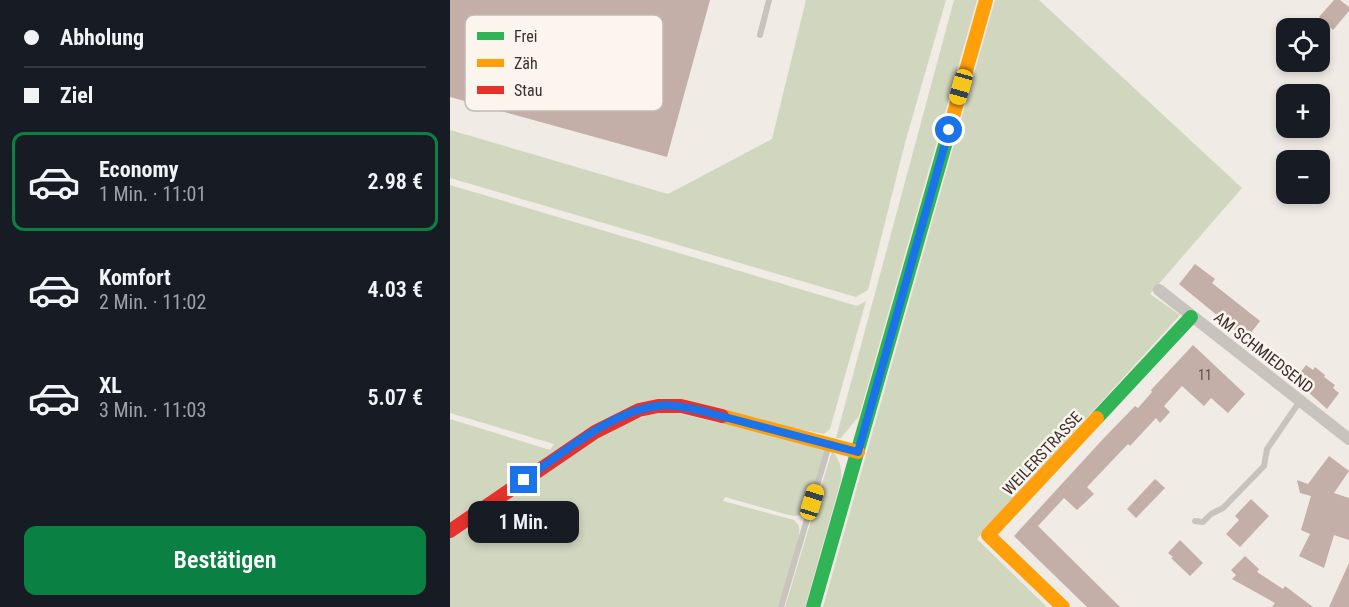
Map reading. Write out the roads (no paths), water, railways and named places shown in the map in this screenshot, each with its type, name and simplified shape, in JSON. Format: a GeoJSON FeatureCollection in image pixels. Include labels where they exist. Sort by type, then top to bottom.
{"type":"FeatureCollection","features":[{"type":"Feature","properties":{"kind":"street"},"geometry":{"type":"LineString","coordinates":[[813,607],[986,0]]}},
{"type":"Feature","properties":{"kind":"street","name":"AM SCHMIEDSEND"},"geometry":{"type":"LineString","coordinates":[[1159,290],[1349,440]]}},
{"type":"Feature","properties":{"kind":"street","name":"WEILERSTRASSE"},"geometry":{"type":"LineString","coordinates":[[1063,607],[988,535],[1191,317]]}},
{"type":"Feature","properties":{"kind":"street"},"geometry":{"type":"LineString","coordinates":[[450,531],[595,432],[639,410],[658,406],[681,406],[858,452]]}},
{"type":"Feature","properties":{"kind":"lane"},"geometry":{"type":"LineString","coordinates":[[759,35],[769,0]]}},
{"type":"Feature","properties":{"kind":"lane"},"geometry":{"type":"LineString","coordinates":[[1195,521],[1203,522],[1223,508],[1264,466],[1267,449],[1300,400]]}},
{"type":"Feature","properties":{"kind":"lane"},"geometry":{"type":"LineString","coordinates":[[781,607],[830,444]]}}]}
